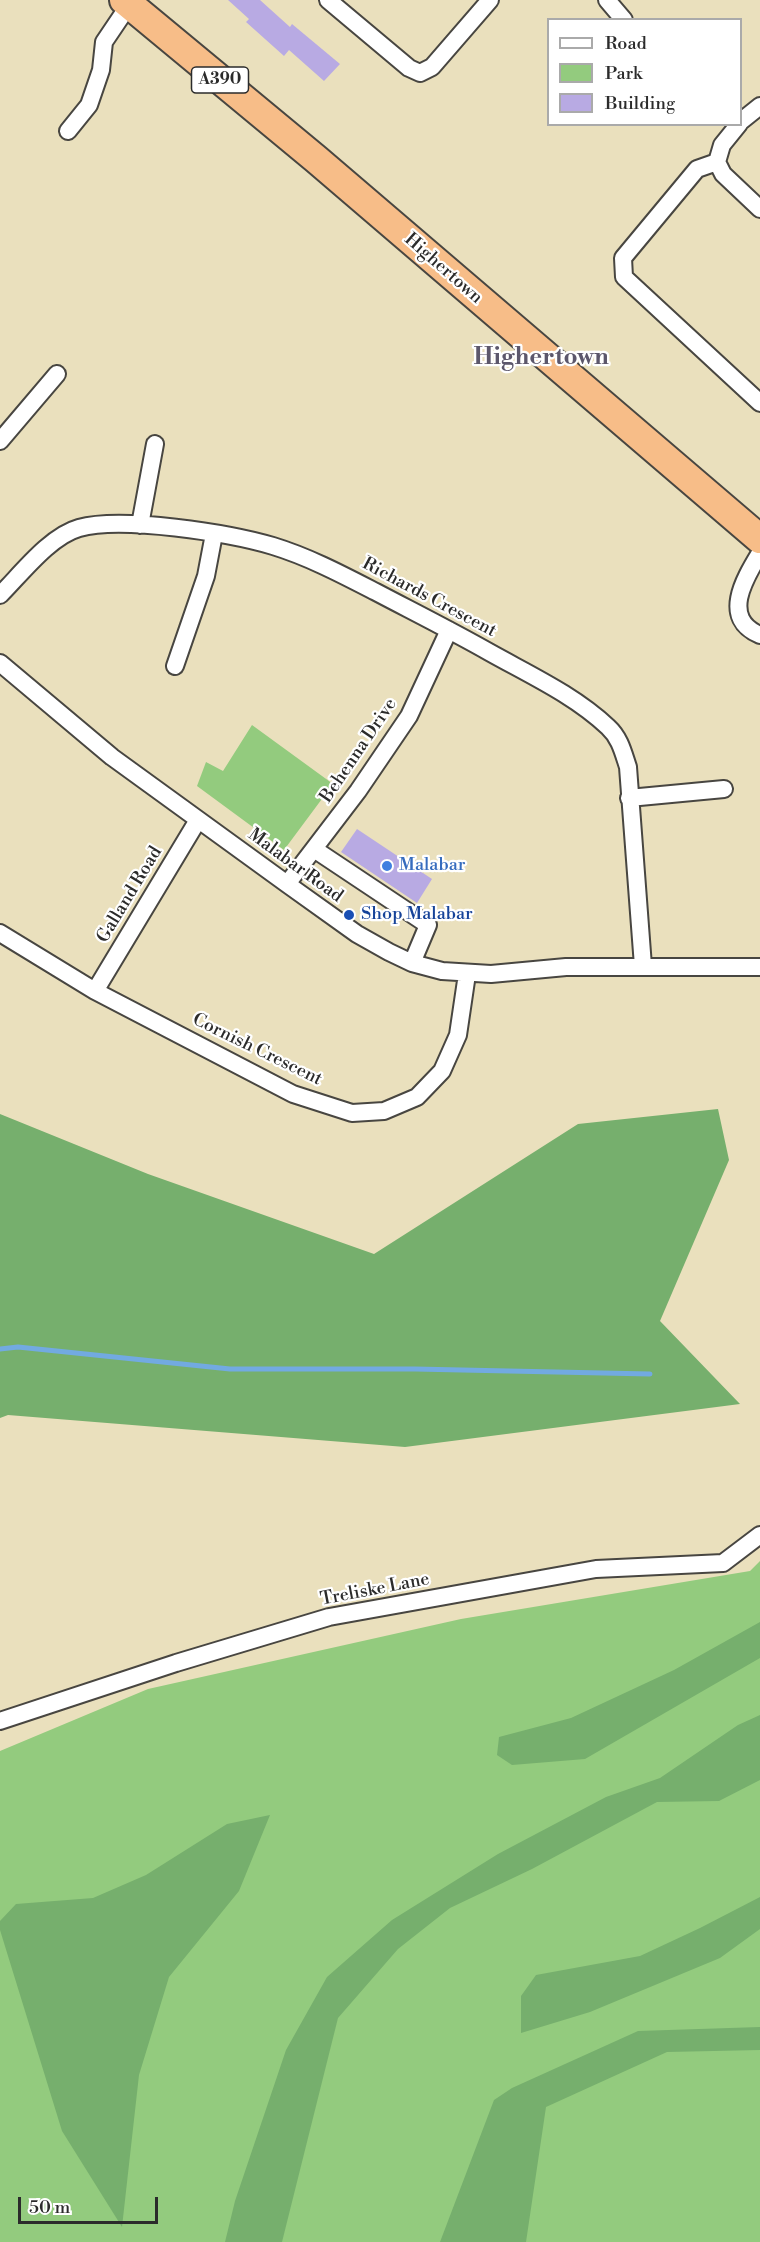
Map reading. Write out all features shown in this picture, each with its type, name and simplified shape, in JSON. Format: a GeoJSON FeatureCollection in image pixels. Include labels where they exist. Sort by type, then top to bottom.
{"type":"FeatureCollection","features":[{"type":"Feature","properties":{"kind":"highway","name":"Highertown"},"geometry":{"type":"LineString","coordinates":[[127,2],[316,159],[760,539]]}},
{"type":"Feature","properties":{"kind":"street"},"geometry":{"type":"LineString","coordinates":[[328,0],[409,68],[420,73],[432,67],[490,0]]}},
{"type":"Feature","properties":{"kind":"street"},"geometry":{"type":"LineString","coordinates":[[607,0],[622,18]]}},
{"type":"Feature","properties":{"kind":"street"},"geometry":{"type":"LineString","coordinates":[[68,131],[89,105],[101,70],[104,42],[127,2]]}},
{"type":"Feature","properties":{"kind":"street"},"geometry":{"type":"LineString","coordinates":[[742,121],[760,106]]}},
{"type":"Feature","properties":{"kind":"street"},"geometry":{"type":"LineString","coordinates":[[738,126],[722,145],[717,162],[723,174],[760,209]]}},
{"type":"Feature","properties":{"kind":"street"},"geometry":{"type":"LineString","coordinates":[[717,162],[697,168],[622,258],[624,277],[760,403]]}},
{"type":"Feature","properties":{"kind":"street"},"geometry":{"type":"LineString","coordinates":[[0,441],[57,374]]}},
{"type":"Feature","properties":{"kind":"street"},"geometry":{"type":"LineString","coordinates":[[140,525],[155,444]]}},
{"type":"Feature","properties":{"kind":"street","name":"Richards Crescent"},"geometry":{"type":"LineString","coordinates":[[0,595],[59,537],[79,528],[109,524],[140,525],[214,534],[274,546],[328,567],[576,700],[610,729],[621,746],[628,767],[643,966]]}},
{"type":"Feature","properties":{"kind":"street"},"geometry":{"type":"LineString","coordinates":[[175,666],[206,576],[214,534]]}},
{"type":"Feature","properties":{"kind":"street"},"geometry":{"type":"LineString","coordinates":[[760,553],[742,585],[738,605],[743,621],[749,629],[760,635]]}},
{"type":"Feature","properties":{"kind":"street","name":"Behenna Drive"},"geometry":{"type":"LineString","coordinates":[[287,884],[358,791],[408,716],[449,630]]}},
{"type":"Feature","properties":{"kind":"street","name":"Malabar Road"},"geometry":{"type":"LineString","coordinates":[[0,663],[103,750],[198,820],[357,934],[412,963],[442,971],[467,974],[516,973],[566,967],[760,967]]}},
{"type":"Feature","properties":{"kind":"street"},"geometry":{"type":"LineString","coordinates":[[629,798],[724,789]]}},
{"type":"Feature","properties":{"kind":"street","name":"Galland Road"},"geometry":{"type":"LineString","coordinates":[[95,991],[198,820]]}},
{"type":"Feature","properties":{"kind":"street"},"geometry":{"type":"LineString","coordinates":[[314,849],[428,925],[412,963]]}},
{"type":"Feature","properties":{"kind":"street","name":"Cornish Crescent"},"geometry":{"type":"LineString","coordinates":[[0,933],[95,991],[293,1094],[352,1113],[384,1111],[417,1097],[442,1071],[458,1035],[467,974]]}},
{"type":"Feature","properties":{"kind":"street","name":"Treliske Lane"},"geometry":{"type":"LineString","coordinates":[[0,1721],[176,1663],[329,1617],[596,1569],[723,1563],[760,1535]]}},
{"type":"Feature","properties":{"kind":"green space"},"geometry":{"type":"Polygon","coordinates":[[[252,725],[333,784],[284,850],[197,786],[206,762],[223,771],[252,725]]]}},
{"type":"Feature","properties":{"kind":"green space"},"geometry":{"type":"Polygon","coordinates":[[[718,1109],[729,1160],[660,1321],[740,1404],[405,1447],[8,1415],[0,1418],[0,1114],[148,1174],[374,1254],[578,1124],[718,1109]]]}},
{"type":"Feature","properties":{"kind":"green space"},"geometry":{"type":"Polygon","coordinates":[[[760,1561],[760,2242],[0,2242],[0,1751],[148,1689],[461,1619],[750,1571],[760,1561]]]}},
{"type":"Feature","properties":{"kind":"green space"},"geometry":{"type":"Polygon","coordinates":[[[760,1622],[760,1658],[585,1759],[512,1765],[497,1755],[499,1737],[571,1718],[674,1670],[760,1622]]]}},
{"type":"Feature","properties":{"kind":"green space"},"geometry":{"type":"Polygon","coordinates":[[[760,1715],[760,1780],[719,1801],[657,1802],[532,1869],[450,1908],[398,1949],[338,2018],[282,2242],[225,2242],[235,2201],[286,2050],[327,1977],[392,1920],[498,1854],[606,1797],[660,1778],[738,1725],[760,1715]]]}},
{"type":"Feature","properties":{"kind":"green space"},"geometry":{"type":"Polygon","coordinates":[[[270,1815],[239,1891],[169,1977],[139,2075],[122,2227],[62,2131],[0,1930],[0,1921],[16,1904],[93,1898],[146,1875],[227,1824],[270,1815]]]}},
{"type":"Feature","properties":{"kind":"green space"},"geometry":{"type":"Polygon","coordinates":[[[760,1897],[760,1929],[720,1958],[590,2012],[521,2033],[521,1996],[536,1975],[640,1956],[760,1897]]]}},
{"type":"Feature","properties":{"kind":"green space"},"geometry":{"type":"Polygon","coordinates":[[[760,2027],[760,2050],[667,2052],[546,2107],[526,2242],[440,2242],[494,2100],[512,2088],[638,2031],[760,2027]]]}},
{"type":"Feature","properties":{"kind":"building"},"geometry":{"type":"Polygon","coordinates":[[[228,0],[260,0],[290,27],[292,24],[340,64],[324,81],[289,50],[284,56],[246,22],[249,19],[228,0]]]}},
{"type":"Feature","properties":{"kind":"building","name":"Malabar"},"geometry":{"type":"Polygon","coordinates":[[[357,829],[432,879],[417,903],[341,852],[357,829]]]}},
{"type":"Feature","properties":{"kind":"waterway"},"geometry":{"type":"LineString","coordinates":[[0,1349],[18,1347],[230,1369],[415,1369],[650,1374]]}},
{"type":"Feature","properties":{"kind":"place","name":"Malabar"},"geometry":{"type":"Point","coordinates":[387,866]}},
{"type":"Feature","properties":{"kind":"place","name":"Shop Malabar"},"geometry":{"type":"Point","coordinates":[349,915]}},
{"type":"Feature","properties":{"kind":"district","name":"Highertown"},"geometry":{"type":"Point","coordinates":[541,358]}}]}
